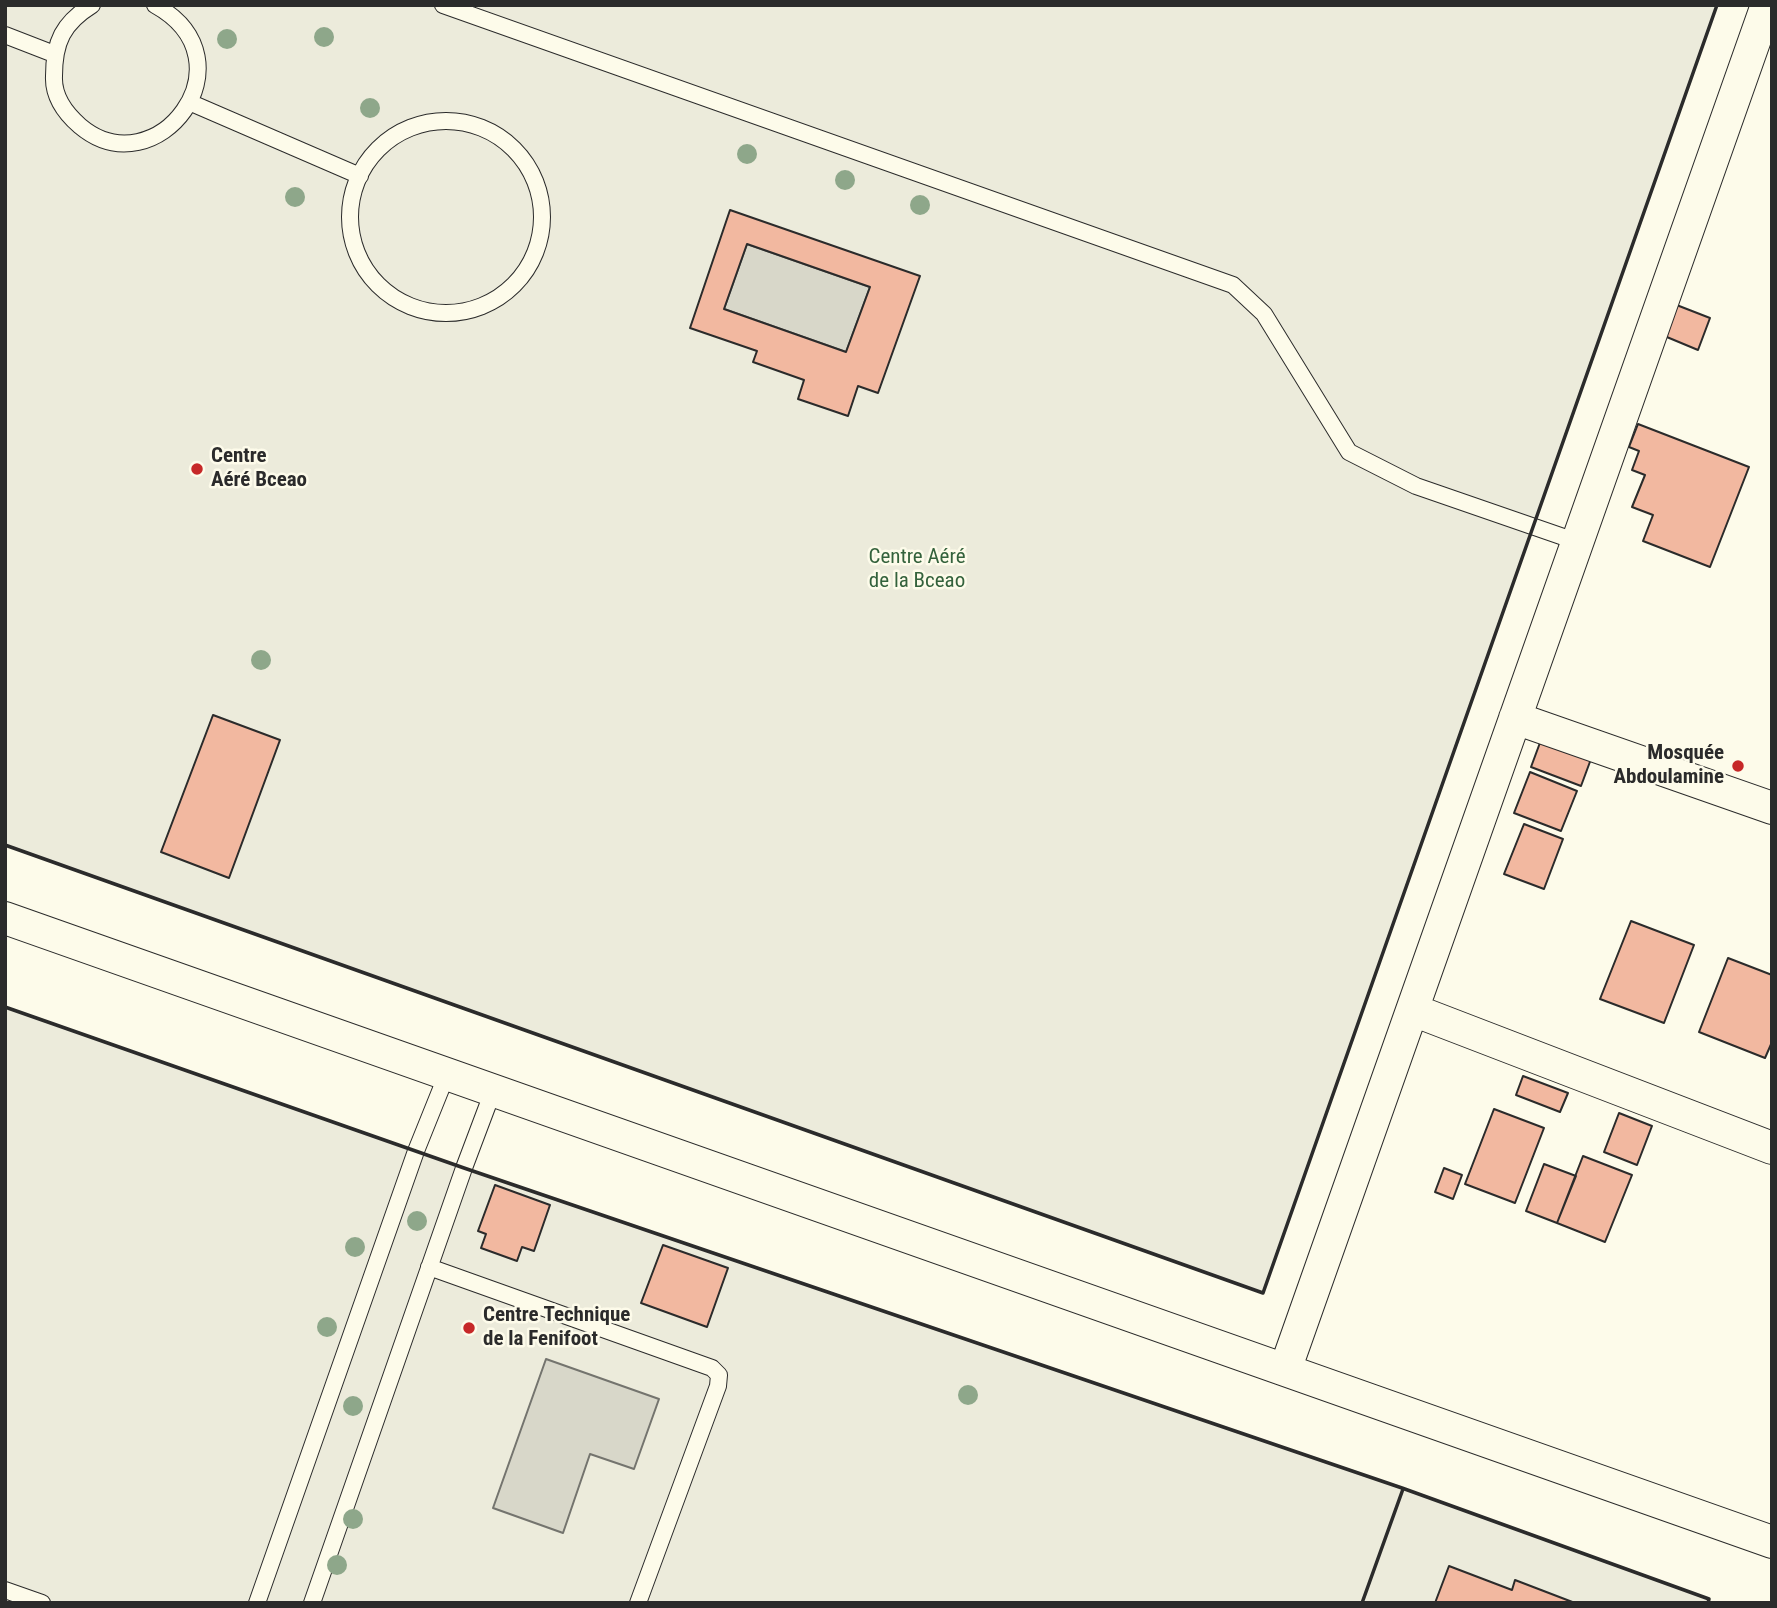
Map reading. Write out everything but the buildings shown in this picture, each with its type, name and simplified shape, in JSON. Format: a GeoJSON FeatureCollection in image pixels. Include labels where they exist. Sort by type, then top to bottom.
{"type":"FeatureCollection","features":[{"type":"Feature","properties":{"kind":"street"},"geometry":{"type":"LineString","coordinates":[[1285,1370],[1767,5]]}},
{"type":"Feature","properties":{"kind":"street"},"geometry":{"type":"LineString","coordinates":[[1515,719],[1772,808]]}},
{"type":"Feature","properties":{"kind":"street"},"geometry":{"type":"LineString","coordinates":[[5,918],[1772,1542]]}},
{"type":"Feature","properties":{"kind":"street"},"geometry":{"type":"LineString","coordinates":[[1413,1010],[1772,1148]]}},
{"type":"Feature","properties":{"kind":"lane"},"geometry":{"type":"LineString","coordinates":[[92,5],[77,15],[62,33],[54,54],[53,86],[67,115],[91,135],[122,143],[154,138],[180,119],[195,91],[198,59],[186,29],[177,10],[155,5]]}},
{"type":"Feature","properties":{"kind":"lane"},"geometry":{"type":"LineString","coordinates":[[443,5],[1233,285],[1264,314],[1349,453],[1416,486],[1578,542]]}},
{"type":"Feature","properties":{"kind":"lane"},"geometry":{"type":"LineString","coordinates":[[5,35],[54,54]]}},
{"type":"Feature","properties":{"kind":"lane"},"geometry":{"type":"LineString","coordinates":[[188,102],[360,176]]}},
{"type":"Feature","properties":{"kind":"lane"},"geometry":{"type":"LineString","coordinates":[[429,121],[465,121],[498,135],[524,159],[539,191],[542,227],[532,261],[510,289],[480,308],[444,315],[409,307],[380,288],[358,260],[349,225],[353,189],[360,176],[370,158],[396,134],[429,121]]}},
{"type":"Feature","properties":{"kind":"lane"},"geometry":{"type":"LineString","coordinates":[[257,1603],[416,1151],[447,1074]]}},
{"type":"Feature","properties":{"kind":"lane"},"geometry":{"type":"LineString","coordinates":[[312,1603],[493,1091]]}},
{"type":"Feature","properties":{"kind":"lane"},"geometry":{"type":"LineString","coordinates":[[429,1267],[712,1368],[719,1375],[718,1385],[638,1603]]}},
{"type":"Feature","properties":{"kind":"lane"},"geometry":{"type":"LineString","coordinates":[[5,1590],[42,1603]]}},
{"type":"Feature","properties":{"kind":"green space","name":"Centre Aéré de la Bceao"},"geometry":{"type":"Polygon","coordinates":[[[5,5],[1717,5],[1263,1293],[5,845],[5,5]]]}},
{"type":"Feature","properties":{"kind":"green space","name":"Centre Technique de la Fenifoot"},"geometry":{"type":"Polygon","coordinates":[[[5,1007],[464,1168],[1402,1488],[1709,1599],[1708,1603],[5,1603],[5,1007]]]}},
{"type":"Feature","properties":{"kind":"shaded area"},"geometry":{"type":"Polygon","coordinates":[[[747,244],[870,287],[846,352],[724,309],[747,244]]]}},
{"type":"Feature","properties":{"kind":"shaded area"},"geometry":{"type":"Polygon","coordinates":[[[546,1359],[659,1399],[634,1469],[590,1454],[563,1533],[493,1508],[546,1359]]]}},
{"type":"Feature","properties":{"kind":"wall"},"geometry":{"type":"LineString","coordinates":[[5,845],[1263,1293],[1717,5]]}},
{"type":"Feature","properties":{"kind":"wall"},"geometry":{"type":"LineString","coordinates":[[5,1007],[464,1168],[1402,1488],[1709,1599],[1708,1603]]}},
{"type":"Feature","properties":{"kind":"wall"},"geometry":{"type":"LineString","coordinates":[[1362,1603],[1403,1489]]}},
{"type":"Feature","properties":{"kind":"place","name":"Centre Aéré Bceao"},"geometry":{"type":"Point","coordinates":[197,469]}},
{"type":"Feature","properties":{"kind":"place","name":"Mosquée Abdoulamine"},"geometry":{"type":"Point","coordinates":[1738,766]}},
{"type":"Feature","properties":{"kind":"place","name":"Centre Technique de la Fenifoot"},"geometry":{"type":"Point","coordinates":[469,1328]}}]}
